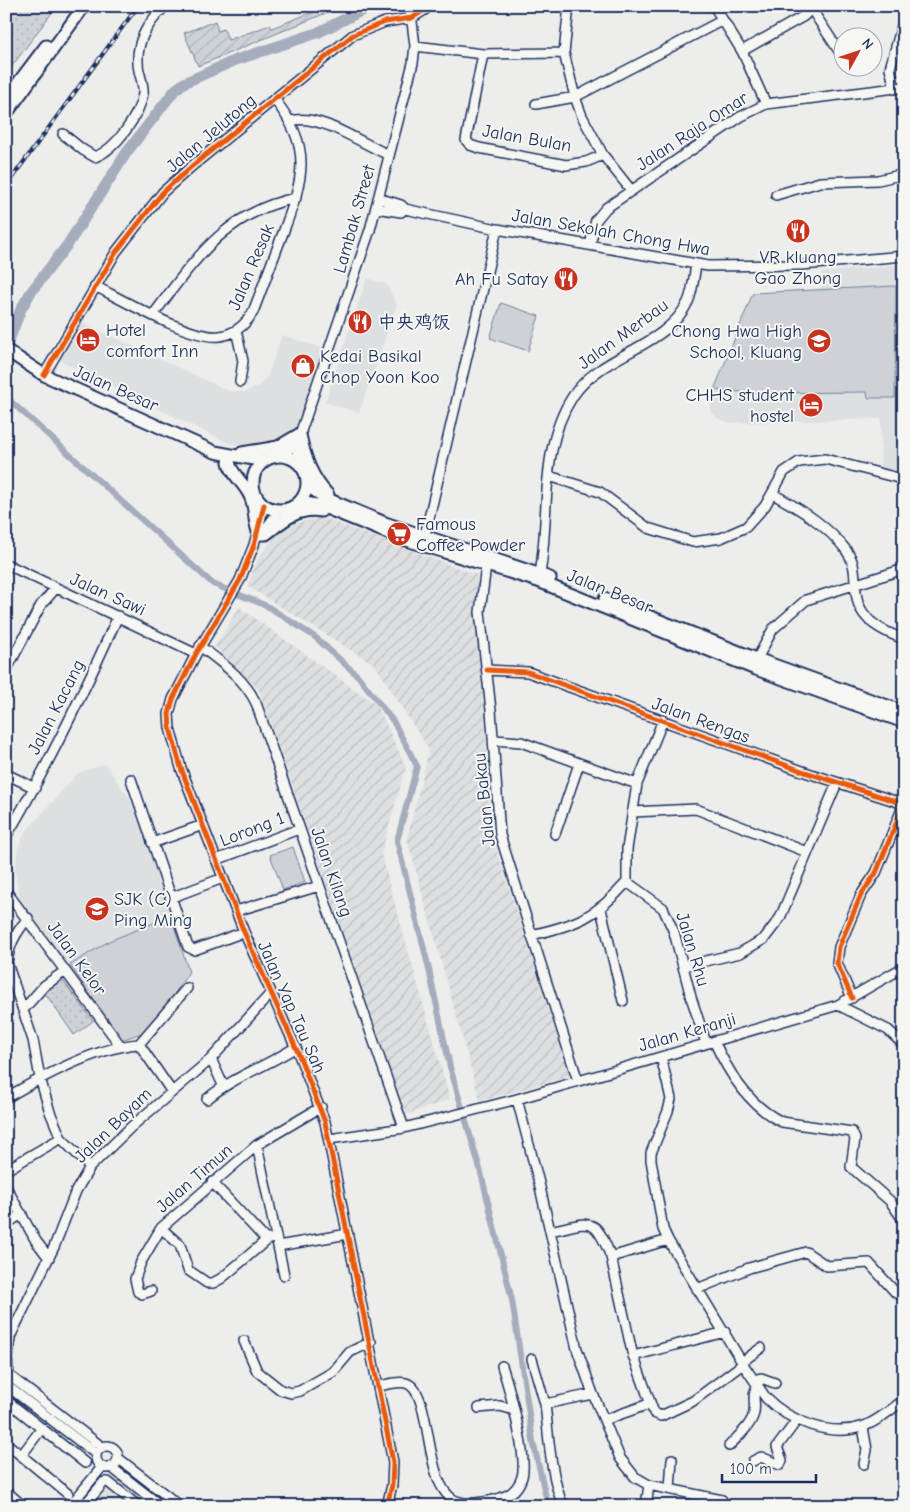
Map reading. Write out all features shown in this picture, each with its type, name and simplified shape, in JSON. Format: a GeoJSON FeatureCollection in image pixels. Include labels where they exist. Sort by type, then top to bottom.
{"type":"FeatureCollection","features":[{"type":"Feature","properties":{"kind":"main road"},"geometry":{"type":"LineString","coordinates":[[6,99],[75,6]]}},
{"type":"Feature","properties":{"kind":"main road"},"geometry":{"type":"LineString","coordinates":[[6,114],[84,6]]}},
{"type":"Feature","properties":{"kind":"main road","name":"Jalan Besar"},"geometry":{"type":"LineString","coordinates":[[6,350],[44,375],[230,459],[253,478]]}},
{"type":"Feature","properties":{"kind":"main road"},"geometry":{"type":"LineString","coordinates":[[299,435],[303,453],[312,474],[336,508],[296,512],[266,534],[260,532],[250,494],[231,468],[230,459],[234,454],[253,453],[278,447],[299,435]]}},
{"type":"Feature","properties":{"kind":"main road"},"geometry":{"type":"LineString","coordinates":[[264,461],[255,471],[253,478],[255,494],[264,506],[279,511],[294,507],[300,502],[308,485],[305,471],[296,460],[283,456]]}},
{"type":"Feature","properties":{"kind":"main road","name":"Jalan Besar"},"geometry":{"type":"LineString","coordinates":[[230,459],[264,461],[283,456]]}},
{"type":"Feature","properties":{"kind":"main road","name":"Jalan Besar"},"geometry":{"type":"LineString","coordinates":[[308,485],[336,508],[403,539],[538,581],[753,668],[904,722]]}},
{"type":"Feature","properties":{"kind":"main road","name":"Jalan Besar"},"geometry":{"type":"LineString","coordinates":[[300,502],[336,508],[425,535],[540,574],[757,659],[904,712]]}},
{"type":"Feature","properties":{"kind":"street"},"geometry":{"type":"LineString","coordinates":[[63,134],[83,150],[96,157],[107,153],[126,129],[143,94],[138,56],[140,41],[146,29],[165,6]]}},
{"type":"Feature","properties":{"kind":"street"},"geometry":{"type":"LineString","coordinates":[[411,11],[431,6]]}},
{"type":"Feature","properties":{"kind":"street"},"geometry":{"type":"LineString","coordinates":[[569,6],[564,53],[575,97],[582,116],[603,155],[631,190]]}},
{"type":"Feature","properties":{"kind":"street"},"geometry":{"type":"LineString","coordinates":[[714,6],[742,51],[766,104]]}},
{"type":"Feature","properties":{"kind":"street"},"geometry":{"type":"LineString","coordinates":[[742,51],[813,8],[832,39]]}},
{"type":"Feature","properties":{"kind":"street","name":"Lambak Street"},"geometry":{"type":"LineString","coordinates":[[299,435],[362,257],[376,208],[413,62],[415,46],[411,11]]}},
{"type":"Feature","properties":{"kind":"street","name":"Jalan Jelutong"},"geometry":{"type":"LineString","coordinates":[[44,375],[116,252],[163,192],[192,166],[353,35],[411,11]]}},
{"type":"Feature","properties":{"kind":"street"},"geometry":{"type":"LineString","coordinates":[[899,88],[890,68],[904,18]]}},
{"type":"Feature","properties":{"kind":"street"},"geometry":{"type":"LineString","coordinates":[[536,104],[575,97],[723,20]]}},
{"type":"Feature","properties":{"kind":"street"},"geometry":{"type":"LineString","coordinates":[[415,46],[483,54],[564,53]]}},
{"type":"Feature","properties":{"kind":"street","name":"Jalan Bulan"},"geometry":{"type":"LineString","coordinates":[[483,54],[470,112],[467,142],[479,148],[566,165],[586,162],[603,155]]}},
{"type":"Feature","properties":{"kind":"street","name":"Jalan Raja Omar"},"geometry":{"type":"LineString","coordinates":[[590,245],[596,220],[606,208],[740,117],[766,104],[899,88]]}},
{"type":"Feature","properties":{"kind":"street","name":"Jalan Resak"},"geometry":{"type":"LineString","coordinates":[[95,286],[153,315],[207,336],[226,335],[236,330],[253,312],[300,183],[302,162],[299,142],[291,121],[274,99]]}},
{"type":"Feature","properties":{"kind":"street"},"geometry":{"type":"LineString","coordinates":[[291,121],[304,119],[319,121],[389,155]]}},
{"type":"Feature","properties":{"kind":"street"},"geometry":{"type":"LineString","coordinates":[[776,194],[820,182],[878,180],[904,174]]}},
{"type":"Feature","properties":{"kind":"street"},"geometry":{"type":"LineString","coordinates":[[153,315],[202,252],[227,227],[265,206],[296,198]]}},
{"type":"Feature","properties":{"kind":"street","name":"Jalan Sekolah Chong Hwa"},"geometry":{"type":"LineString","coordinates":[[378,198],[401,204],[405,209],[497,229],[696,264],[802,266],[904,256]]}},
{"type":"Feature","properties":{"kind":"street","name":"Jalan Sekolah Chong Hwa"},"geometry":{"type":"LineString","coordinates":[[376,208],[401,212],[405,209]]}},
{"type":"Feature","properties":{"kind":"street"},"geometry":{"type":"LineString","coordinates":[[425,535],[497,229]]}},
{"type":"Feature","properties":{"kind":"street","name":"Jalan Merbau"},"geometry":{"type":"LineString","coordinates":[[540,574],[545,546],[549,476],[559,421],[573,396],[591,375],[659,333],[680,317],[689,300],[696,264]]}},
{"type":"Feature","properties":{"kind":"street"},"geometry":{"type":"LineString","coordinates":[[236,330],[243,361],[240,382]]}},
{"type":"Feature","properties":{"kind":"street"},"geometry":{"type":"LineString","coordinates":[[283,456],[299,435]]}},
{"type":"Feature","properties":{"kind":"street"},"geometry":{"type":"LineString","coordinates":[[296,460],[299,435]]}},
{"type":"Feature","properties":{"kind":"street"},"geometry":{"type":"LineString","coordinates":[[549,476],[600,492],[648,528],[693,542],[721,538],[746,527],[773,494],[784,472],[799,462],[825,459],[904,478]]}},
{"type":"Feature","properties":{"kind":"street"},"geometry":{"type":"LineString","coordinates":[[773,494],[825,528],[846,550],[854,564],[857,598],[874,626],[886,633],[904,639]]}},
{"type":"Feature","properties":{"kind":"street","name":"Jalan Yap Tau Sah"},"geometry":{"type":"LineString","coordinates":[[264,506],[260,532],[240,580],[230,600],[198,650],[173,698],[169,714],[170,728],[181,768],[244,932],[321,1107],[380,1386],[393,1462],[392,1485],[387,1506]]}},
{"type":"Feature","properties":{"kind":"street","name":"Jalan Yap Tau Sah"},"geometry":{"type":"LineString","coordinates":[[260,532],[279,511]]}},
{"type":"Feature","properties":{"kind":"street","name":"Jalan Sawi"},"geometry":{"type":"LineString","coordinates":[[6,564],[55,588],[198,650]]}},
{"type":"Feature","properties":{"kind":"street","name":"Jalan Bakau"},"geometry":{"type":"LineString","coordinates":[[486,566],[480,612],[494,740],[500,834],[578,1081]]}},
{"type":"Feature","properties":{"kind":"street"},"geometry":{"type":"LineString","coordinates":[[757,659],[773,629],[806,600],[904,569]]}},
{"type":"Feature","properties":{"kind":"street"},"geometry":{"type":"LineString","coordinates":[[6,672],[40,605],[55,588]]}},
{"type":"Feature","properties":{"kind":"street","name":"Jalan Kacang"},"geometry":{"type":"LineString","coordinates":[[6,837],[36,788],[84,692],[118,616]]}},
{"type":"Feature","properties":{"kind":"street","name":"Jalan Kilang"},"geometry":{"type":"LineString","coordinates":[[198,650],[234,673],[252,693],[404,1128]]}},
{"type":"Feature","properties":{"kind":"street","name":"Jalan Rengas"},"geometry":{"type":"LineString","coordinates":[[487,670],[528,672],[837,783],[904,804]]}},
{"type":"Feature","properties":{"kind":"street"},"geometry":{"type":"LineString","coordinates":[[531,935],[564,928],[601,909],[627,882],[627,849],[637,784],[663,720]]}},
{"type":"Feature","properties":{"kind":"street"},"geometry":{"type":"LineString","coordinates":[[494,740],[521,742],[637,784]]}},
{"type":"Feature","properties":{"kind":"street"},"geometry":{"type":"LineString","coordinates":[[555,834],[579,764]]}},
{"type":"Feature","properties":{"kind":"street"},"geometry":{"type":"LineString","coordinates":[[6,774],[36,788]]}},
{"type":"Feature","properties":{"kind":"street"},"geometry":{"type":"LineString","coordinates":[[131,779],[170,898],[191,950],[244,932]]}},
{"type":"Feature","properties":{"kind":"street"},"geometry":{"type":"LineString","coordinates":[[684,966],[740,953],[764,939],[780,918],[837,783]]}},
{"type":"Feature","properties":{"kind":"street"},"geometry":{"type":"LineString","coordinates":[[852,998],[838,963],[839,947],[861,895],[876,873],[904,804]]}},
{"type":"Feature","properties":{"kind":"street"},"geometry":{"type":"LineString","coordinates":[[632,812],[696,808],[807,852]]}},
{"type":"Feature","properties":{"kind":"street"},"geometry":{"type":"LineString","coordinates":[[152,843],[203,825]]}},
{"type":"Feature","properties":{"kind":"street","name":"Lorong 1"},"geometry":{"type":"LineString","coordinates":[[216,860],[300,829]]}},
{"type":"Feature","properties":{"kind":"street"},"geometry":{"type":"LineString","coordinates":[[170,898],[223,878]]}},
{"type":"Feature","properties":{"kind":"street","name":"Jalan Rhu"},"geometry":{"type":"LineString","coordinates":[[627,882],[663,908],[674,932],[691,997],[710,1042],[740,1085],[763,1111],[782,1122],[852,1132],[855,1139],[851,1167],[890,1201],[904,1220]]}},
{"type":"Feature","properties":{"kind":"street"},"geometry":{"type":"LineString","coordinates":[[236,911],[319,886]]}},
{"type":"Feature","properties":{"kind":"street","name":"Jalan Kelor"},"geometry":{"type":"LineString","coordinates":[[6,891],[28,918],[120,1046]]}},
{"type":"Feature","properties":{"kind":"street"},"geometry":{"type":"LineString","coordinates":[[601,909],[623,1001]]}},
{"type":"Feature","properties":{"kind":"street"},"geometry":{"type":"LineString","coordinates":[[28,918],[14,936],[8,950],[7,963],[33,1040],[40,1078],[50,1112],[62,1138],[90,1167]]}},
{"type":"Feature","properties":{"kind":"street","name":"Jalan Keranji"},"geometry":{"type":"LineString","coordinates":[[404,1128],[516,1099],[838,1005],[904,967]]}},
{"type":"Feature","properties":{"kind":"street"},"geometry":{"type":"LineString","coordinates":[[23,1010],[44,986],[65,971]]}},
{"type":"Feature","properties":{"kind":"street"},"geometry":{"type":"LineString","coordinates":[[6,1098],[40,1078],[120,1046],[139,1044],[187,988]]}},
{"type":"Feature","properties":{"kind":"street","name":"Jalan Bayam"},"geometry":{"type":"LineString","coordinates":[[8,1374],[8,1342],[26,1301],[49,1258],[76,1192],[90,1167],[131,1127],[211,1058],[271,993]]}},
{"type":"Feature","properties":{"kind":"street"},"geometry":{"type":"LineString","coordinates":[[838,1005],[888,1030],[904,1045]]}},
{"type":"Feature","properties":{"kind":"street"},"geometry":{"type":"LineString","coordinates":[[139,1044],[172,1092]]}},
{"type":"Feature","properties":{"kind":"street"},"geometry":{"type":"LineString","coordinates":[[207,1099],[223,1085],[276,1060],[296,1047]]}},
{"type":"Feature","properties":{"kind":"street"},"geometry":{"type":"LineString","coordinates":[[661,1057],[671,1100],[651,1154],[651,1160],[663,1229],[697,1289],[756,1383],[776,1408],[798,1420],[837,1430],[863,1427],[904,1400]]}},
{"type":"Feature","properties":{"kind":"street"},"geometry":{"type":"LineString","coordinates":[[211,1058],[223,1085]]}},
{"type":"Feature","properties":{"kind":"street"},"geometry":{"type":"LineString","coordinates":[[516,1099],[550,1231],[577,1349],[593,1394],[628,1471],[635,1478],[649,1485],[722,1500]]}},
{"type":"Feature","properties":{"kind":"street","name":"Jalan Timun"},"geometry":{"type":"LineString","coordinates":[[152,1291],[142,1294],[138,1292],[135,1279],[149,1247],[161,1228],[257,1145],[321,1107]]}},
{"type":"Feature","properties":{"kind":"street"},"geometry":{"type":"LineString","coordinates":[[329,1139],[404,1128]]}},
{"type":"Feature","properties":{"kind":"street"},"geometry":{"type":"LineString","coordinates":[[6,1170],[62,1138]]}},
{"type":"Feature","properties":{"kind":"street"},"geometry":{"type":"LineString","coordinates":[[257,1145],[284,1275]]}},
{"type":"Feature","properties":{"kind":"street"},"geometry":{"type":"LineString","coordinates":[[212,1182],[266,1240],[277,1242],[348,1234]]}},
{"type":"Feature","properties":{"kind":"street"},"geometry":{"type":"LineString","coordinates":[[6,1187],[36,1241],[49,1258]]}},
{"type":"Feature","properties":{"kind":"street"},"geometry":{"type":"LineString","coordinates":[[6,1224],[22,1214]]}},
{"type":"Feature","properties":{"kind":"street"},"geometry":{"type":"LineString","coordinates":[[550,1231],[579,1225],[594,1226],[600,1230],[611,1257],[633,1356],[649,1404],[658,1416],[677,1410],[761,1348]]}},
{"type":"Feature","properties":{"kind":"street"},"geometry":{"type":"LineString","coordinates":[[161,1228],[180,1245],[188,1270],[206,1282],[213,1283],[222,1278],[266,1240]]}},
{"type":"Feature","properties":{"kind":"street"},"geometry":{"type":"LineString","coordinates":[[611,1257],[668,1240]]}},
{"type":"Feature","properties":{"kind":"street"},"geometry":{"type":"LineString","coordinates":[[697,1289],[749,1268],[806,1252],[827,1266],[865,1263],[872,1265],[893,1290],[904,1296]]}},
{"type":"Feature","properties":{"kind":"street"},"geometry":{"type":"LineString","coordinates":[[633,1356],[725,1332]]}},
{"type":"Feature","properties":{"kind":"street"},"geometry":{"type":"LineString","coordinates":[[244,1341],[257,1371],[281,1390],[291,1393],[300,1391],[333,1372],[350,1352],[370,1342]]}},
{"type":"Feature","properties":{"kind":"street"},"geometry":{"type":"LineString","coordinates":[[532,1359],[545,1404],[551,1462],[556,1489],[563,1506]]}},
{"type":"Feature","properties":{"kind":"street"},"geometry":{"type":"LineString","coordinates":[[380,1386],[406,1383],[418,1394],[429,1448],[442,1485],[452,1498],[459,1502],[479,1503],[507,1496],[517,1487],[523,1473],[519,1430],[511,1394],[502,1366]]}},
{"type":"Feature","properties":{"kind":"street"},"geometry":{"type":"LineString","coordinates":[[8,1374],[99,1450]]}},
{"type":"Feature","properties":{"kind":"street"},"geometry":{"type":"LineString","coordinates":[[729,1446],[744,1431],[752,1417],[754,1411],[752,1394],[756,1383],[761,1378],[775,1383]]}},
{"type":"Feature","properties":{"kind":"street"},"geometry":{"type":"LineString","coordinates":[[6,1385],[99,1450],[113,1448],[118,1458],[180,1506]]}},
{"type":"Feature","properties":{"kind":"street"},"geometry":{"type":"LineString","coordinates":[[545,1404],[593,1394]]}},
{"type":"Feature","properties":{"kind":"street"},"geometry":{"type":"LineString","coordinates":[[6,1400],[85,1463]]}},
{"type":"Feature","properties":{"kind":"street"},"geometry":{"type":"LineString","coordinates":[[604,1420],[649,1404]]}},
{"type":"Feature","properties":{"kind":"street"},"geometry":{"type":"LineString","coordinates":[[479,1408],[500,1406],[514,1410]]}},
{"type":"Feature","properties":{"kind":"street"},"geometry":{"type":"LineString","coordinates":[[753,1461],[761,1457],[778,1465],[781,1464],[777,1447],[798,1420]]}},
{"type":"Feature","properties":{"kind":"street"},"geometry":{"type":"LineString","coordinates":[[863,1427],[866,1450],[864,1464]]}},
{"type":"Feature","properties":{"kind":"street"},"geometry":{"type":"LineString","coordinates":[[21,1456],[42,1428]]}},
{"type":"Feature","properties":{"kind":"street"},"geometry":{"type":"LineString","coordinates":[[6,1443],[68,1494]]}},
{"type":"Feature","properties":{"kind":"street"},"geometry":{"type":"LineString","coordinates":[[99,1450],[97,1461],[161,1506]]}},
{"type":"Feature","properties":{"kind":"street"},"geometry":{"type":"LineString","coordinates":[[70,1506],[106,1467],[118,1458]]}},
{"type":"Feature","properties":{"kind":"street"},"geometry":{"type":"LineString","coordinates":[[670,1489],[672,1460]]}},
{"type":"Feature","properties":{"kind":"street"},"geometry":{"type":"LineString","coordinates":[[84,1506],[104,1482],[108,1482],[138,1506]]}},
{"type":"Feature","properties":{"kind":"street"},"geometry":{"type":"LineString","coordinates":[[646,1506],[649,1485]]}},
{"type":"Feature","properties":{"kind":"street"},"geometry":{"type":"LineString","coordinates":[[6,1491],[23,1506]]}},
{"type":"Feature","properties":{"kind":"shaded area"},"geometry":{"type":"Polygon","coordinates":[[[6,6],[57,6],[6,74],[6,6]]]}},
{"type":"Feature","properties":{"kind":"shaded area"},"geometry":{"type":"Polygon","coordinates":[[[328,6],[343,6],[198,66],[184,33],[215,21],[218,31],[224,29],[228,40],[270,25],[272,28],[328,6]]]}},
{"type":"Feature","properties":{"kind":"shaded area","name":"Chong Hwa High School, Kluang"},"geometry":{"type":"Polygon","coordinates":[[[904,264],[904,474],[880,471],[881,419],[729,423],[717,418],[710,410],[714,390],[753,293],[821,289],[821,273],[904,264]]]}},
{"type":"Feature","properties":{"kind":"shaded area"},"geometry":{"type":"Polygon","coordinates":[[[367,278],[386,284],[397,304],[359,413],[325,402],[367,278]]]}},
{"type":"Feature","properties":{"kind":"shaded area","name":"Chong Hwa High School, Kluang"},"geometry":{"type":"Polygon","coordinates":[[[896,286],[895,398],[868,398],[867,392],[755,393],[714,390],[753,293],[896,286]]]}},
{"type":"Feature","properties":{"kind":"shaded area"},"geometry":{"type":"Polygon","coordinates":[[[501,303],[539,316],[528,351],[490,338],[501,303]]]}},
{"type":"Feature","properties":{"kind":"shaded area"},"geometry":{"type":"Polygon","coordinates":[[[79,321],[229,391],[246,392],[260,385],[268,375],[282,335],[322,348],[296,432],[281,441],[258,448],[228,443],[59,360],[79,321]]]}},
{"type":"Feature","properties":{"kind":"shaded area"},"geometry":{"type":"Polygon","coordinates":[[[321,517],[477,575],[491,833],[570,1076],[480,1101],[407,839],[429,750],[375,665],[247,586],[260,555],[285,526],[321,517]]]}},
{"type":"Feature","properties":{"kind":"shaded area"},"geometry":{"type":"Polygon","coordinates":[[[239,607],[377,705],[406,767],[381,854],[450,1099],[406,1115],[259,690],[215,647],[239,607]]]}},
{"type":"Feature","properties":{"kind":"shaded area","name":"SJK (C) Ping Ming"},"geometry":{"type":"Polygon","coordinates":[[[105,764],[133,803],[189,972],[142,1033],[119,1041],[20,902],[15,869],[18,847],[26,831],[78,773],[105,764]]]}},
{"type":"Feature","properties":{"kind":"shaded area"},"geometry":{"type":"Polygon","coordinates":[[[293,847],[305,882],[283,890],[270,855],[293,847]]]}},
{"type":"Feature","properties":{"kind":"shaded area"},"geometry":{"type":"Polygon","coordinates":[[[171,916],[189,972],[158,1018],[142,1033],[121,1040],[70,965],[109,941],[171,916]]]}},
{"type":"Feature","properties":{"kind":"shaded area"},"geometry":{"type":"Polygon","coordinates":[[[62,979],[93,1021],[74,1035],[45,993],[62,979]]]}},
{"type":"Feature","properties":{"kind":"shaded area"},"geometry":{"type":"Polygon","coordinates":[[[117,1476],[156,1506],[81,1506],[100,1482],[117,1476]]]}},
{"type":"Feature","properties":{"kind":"waterway"},"geometry":{"type":"LineString","coordinates":[[6,348],[21,309],[31,292],[68,244],[127,152],[175,90],[184,83],[236,60],[317,33],[371,6]]}},
{"type":"Feature","properties":{"kind":"waterway"},"geometry":{"type":"LineString","coordinates":[[6,397],[213,584],[267,606],[315,637],[358,676],[393,721],[417,766],[397,841],[428,965],[450,1067],[480,1169],[512,1300],[533,1441],[548,1506]]}},
{"type":"Feature","properties":{"kind":"railway"},"geometry":{"type":"LineString","coordinates":[[6,186],[138,6]]}},
{"type":"Feature","properties":{"kind":"cycle path"},"geometry":{"type":"LineString","coordinates":[[44,375],[116,252],[163,192],[192,166],[353,35],[385,22],[412,18],[431,6]]}},
{"type":"Feature","properties":{"kind":"cycle path"},"geometry":{"type":"LineString","coordinates":[[264,505],[254,545],[240,580],[196,654],[173,699],[169,714],[170,728],[181,768],[244,932],[299,1055],[325,1122],[393,1462],[392,1485],[387,1506]]}},
{"type":"Feature","properties":{"kind":"cycle path"},"geometry":{"type":"LineString","coordinates":[[487,670],[528,672],[805,772],[904,804],[876,873],[861,895],[839,947],[837,963],[852,998]]}},
{"type":"Feature","properties":{"kind":"place","name":"VR kluang Gao Zhong"},"geometry":{"type":"Point","coordinates":[798,231]}},
{"type":"Feature","properties":{"kind":"place","name":"Ah Fu Satay"},"geometry":{"type":"Point","coordinates":[566,279]}},
{"type":"Feature","properties":{"kind":"place","name":"中央鸡饭"},"geometry":{"type":"Point","coordinates":[360,322]}},
{"type":"Feature","properties":{"kind":"place","name":"Hotel comfort Inn"},"geometry":{"type":"Point","coordinates":[88,340]}},
{"type":"Feature","properties":{"kind":"place","name":"Chong Hwa High School, Kluang"},"geometry":{"type":"Point","coordinates":[819,341]}},
{"type":"Feature","properties":{"kind":"place","name":"Kedai Basikal Chop Yoon Koo"},"geometry":{"type":"Point","coordinates":[303,366]}},
{"type":"Feature","properties":{"kind":"place","name":"CHHS student hostel"},"geometry":{"type":"Point","coordinates":[811,405]}},
{"type":"Feature","properties":{"kind":"place","name":"Famous Coffee Powder"},"geometry":{"type":"Point","coordinates":[399,534]}},
{"type":"Feature","properties":{"kind":"place","name":"SJK (C) Ping Ming"},"geometry":{"type":"Point","coordinates":[97,909]}}]}
